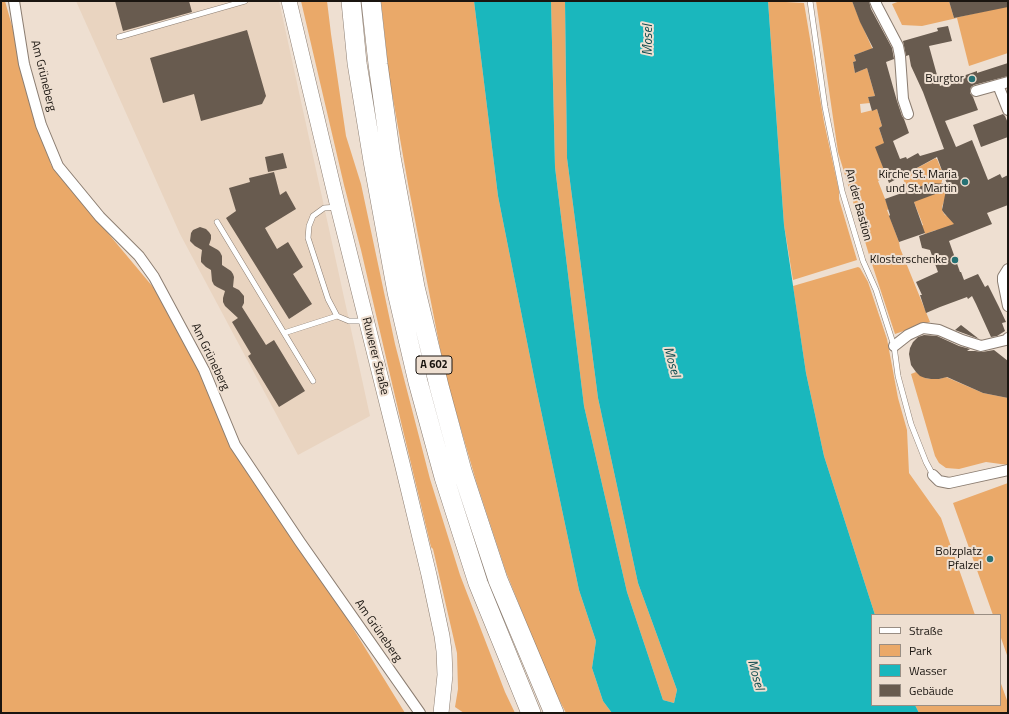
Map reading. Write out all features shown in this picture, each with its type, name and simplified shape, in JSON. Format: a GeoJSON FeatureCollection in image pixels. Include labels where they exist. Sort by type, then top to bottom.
{"type":"FeatureCollection","features":[{"type":"Feature","properties":{"kind":"highway","name":"A 602"},"geometry":{"type":"LineString","coordinates":[[351,1],[357,63],[373,161],[397,292],[418,382],[444,477],[478,583],[531,713]]}},
{"type":"Feature","properties":{"kind":"highway","name":"A 602"},"geometry":{"type":"LineString","coordinates":[[371,1],[391,157],[414,286],[439,386],[462,470],[498,580],[554,713]]}},
{"type":"Feature","properties":{"kind":"main road","name":"Ruwerer Straße"},"geometry":{"type":"LineString","coordinates":[[289,1],[338,207],[419,532],[442,636],[445,675],[441,713]]}},
{"type":"Feature","properties":{"kind":"street","name":"Am Grüneberg"},"geometry":{"type":"LineString","coordinates":[[14,1],[24,64],[41,125],[58,166],[100,217],[139,256],[154,277],[204,370],[235,445],[300,542],[420,713]]}},
{"type":"Feature","properties":{"kind":"street"},"geometry":{"type":"LineString","coordinates":[[875,1],[876,6],[898,46],[903,99],[908,114]]}},
{"type":"Feature","properties":{"kind":"street"},"geometry":{"type":"LineString","coordinates":[[976,91],[1003,83],[1008,110]]}},
{"type":"Feature","properties":{"kind":"street"},"geometry":{"type":"LineString","coordinates":[[1008,269],[1003,276],[1002,281],[1008,306]]}},
{"type":"Feature","properties":{"kind":"street"},"geometry":{"type":"LineString","coordinates":[[894,346],[908,335],[924,328],[939,330],[962,340],[982,346],[1006,340],[1008,338]]}},
{"type":"Feature","properties":{"kind":"street"},"geometry":{"type":"LineString","coordinates":[[933,475],[939,481],[949,483],[1008,470]]}},
{"type":"Feature","properties":{"kind":"lane"},"geometry":{"type":"LineString","coordinates":[[120,37],[245,1]]}},
{"type":"Feature","properties":{"kind":"lane","name":"An der Bastion"},"geometry":{"type":"LineString","coordinates":[[810,1],[825,107],[842,191],[863,261],[876,290],[894,346],[898,376],[911,424],[926,462],[933,475]]}},
{"type":"Feature","properties":{"kind":"lane"},"geometry":{"type":"LineString","coordinates":[[338,207],[324,208],[313,216],[309,226],[308,238],[328,299],[337,316],[349,321],[366,321]]}},
{"type":"Feature","properties":{"kind":"lane"},"geometry":{"type":"LineString","coordinates":[[217,222],[313,381]]}},
{"type":"Feature","properties":{"kind":"lane"},"geometry":{"type":"LineString","coordinates":[[284,333],[337,316]]}},
{"type":"Feature","properties":{"kind":"shaded area"},"geometry":{"type":"Polygon","coordinates":[[[76,1],[279,1],[370,416],[298,455],[180,234],[76,1]]]}},
{"type":"Feature","properties":{"kind":"green space"},"geometry":{"type":"Polygon","coordinates":[[[1,1],[5,1],[51,165],[163,299],[238,441],[405,713],[1,713],[1,1]]]}},
{"type":"Feature","properties":{"kind":"green space"},"geometry":{"type":"Polygon","coordinates":[[[301,1],[327,1],[346,136],[361,184],[395,344],[430,479],[460,575],[505,692],[515,713],[464,713],[455,707],[458,689],[457,653],[301,1]]]}},
{"type":"Feature","properties":{"kind":"green space"},"geometry":{"type":"Polygon","coordinates":[[[381,1],[474,1],[498,196],[536,387],[579,590],[596,641],[592,668],[603,701],[612,713],[566,713],[551,684],[506,572],[476,481],[445,374],[408,184],[389,76],[381,1]]]}},
{"type":"Feature","properties":{"kind":"green space"},"geometry":{"type":"Polygon","coordinates":[[[551,1],[565,1],[567,158],[598,398],[638,583],[677,690],[674,703],[663,700],[627,592],[584,406],[555,167],[551,1]]]}},
{"type":"Feature","properties":{"kind":"green space"},"geometry":{"type":"Polygon","coordinates":[[[768,1],[804,3],[824,122],[839,191],[839,199],[857,260],[793,280],[784,225],[768,1]]]}},
{"type":"Feature","properties":{"kind":"green space"},"geometry":{"type":"Polygon","coordinates":[[[816,1],[852,1],[873,50],[854,55],[856,61],[853,62],[855,73],[867,68],[875,96],[868,97],[870,103],[860,104],[861,113],[877,109],[882,126],[879,128],[883,140],[886,140],[887,142],[876,147],[886,176],[878,181],[889,209],[887,210],[900,248],[930,322],[895,334],[838,152],[816,1]]]}},
{"type":"Feature","properties":{"kind":"green space"},"geometry":{"type":"Polygon","coordinates":[[[900,1],[949,1],[954,18],[1008,6],[1008,53],[969,66],[957,18],[922,26],[902,25],[892,4],[900,1]]]}},
{"type":"Feature","properties":{"kind":"green space"},"geometry":{"type":"Polygon","coordinates":[[[936,158],[945,179],[942,180],[941,184],[947,192],[942,207],[943,212],[945,215],[961,222],[938,231],[936,230],[925,234],[914,202],[924,185],[908,191],[902,176],[936,158]]]}},
{"type":"Feature","properties":{"kind":"green space"},"geometry":{"type":"Polygon","coordinates":[[[858,267],[868,282],[887,339],[898,398],[907,430],[909,473],[941,518],[975,614],[875,614],[824,456],[806,373],[793,286],[858,267]]]}},
{"type":"Feature","properties":{"kind":"green space"},"geometry":{"type":"Polygon","coordinates":[[[916,372],[925,378],[931,379],[946,377],[983,393],[1008,398],[1008,465],[986,462],[959,469],[946,468],[939,463],[935,456],[911,374],[916,372]]]}},
{"type":"Feature","properties":{"kind":"green space","name":"Bolzplatz Pfalzel"},"geometry":{"type":"Polygon","coordinates":[[[1008,483],[1008,658],[1001,638],[1001,614],[993,614],[953,503],[1008,483]]]}},
{"type":"Feature","properties":{"kind":"green space"},"geometry":{"type":"Polygon","coordinates":[[[1001,684],[1008,703],[1008,713],[919,713],[916,706],[1001,706],[1001,684]]]}},
{"type":"Feature","properties":{"kind":"water","name":"Mosel"},"geometry":{"type":"Polygon","coordinates":[[[474,1],[551,1],[555,167],[584,406],[627,592],[663,700],[674,703],[677,690],[638,583],[598,398],[567,158],[565,1],[768,1],[784,225],[806,373],[824,456],[875,614],[871,614],[871,706],[916,706],[919,713],[612,713],[603,701],[592,668],[596,641],[579,590],[536,387],[498,196],[474,1]]]}},
{"type":"Feature","properties":{"kind":"building"},"geometry":{"type":"Polygon","coordinates":[[[115,1],[189,1],[192,12],[123,31],[115,1]]]}},
{"type":"Feature","properties":{"kind":"building"},"geometry":{"type":"Polygon","coordinates":[[[852,1],[869,1],[871,9],[892,48],[894,59],[886,62],[897,101],[909,133],[893,141],[900,159],[906,157],[907,159],[918,153],[920,156],[944,149],[923,92],[911,66],[909,55],[906,56],[903,41],[938,31],[937,28],[948,26],[952,41],[929,46],[940,86],[964,78],[963,76],[977,71],[977,73],[1008,63],[1008,76],[971,87],[970,93],[978,110],[945,121],[956,147],[972,140],[988,180],[1000,174],[1002,178],[1008,175],[1008,205],[987,213],[992,224],[949,241],[964,280],[978,274],[985,287],[988,285],[1006,322],[1002,323],[1005,331],[997,336],[991,337],[972,296],[968,299],[967,297],[926,313],[920,295],[922,295],[916,282],[938,272],[930,250],[922,248],[919,236],[954,224],[942,210],[946,190],[914,202],[925,233],[899,242],[889,216],[890,215],[885,199],[930,183],[947,184],[937,157],[889,183],[875,147],[884,143],[879,128],[882,126],[877,109],[872,111],[868,97],[875,96],[867,68],[855,73],[853,62],[856,61],[854,55],[873,48],[860,22],[852,1]]]}},
{"type":"Feature","properties":{"kind":"building"},"geometry":{"type":"Polygon","coordinates":[[[949,1],[1008,1],[1008,7],[954,18],[949,1]]]}},
{"type":"Feature","properties":{"kind":"building"},"geometry":{"type":"Polygon","coordinates":[[[247,30],[266,96],[262,104],[201,121],[194,94],[163,103],[150,58],[247,30]]]}},
{"type":"Feature","properties":{"kind":"building"},"geometry":{"type":"Polygon","coordinates":[[[1003,114],[1008,123],[1008,137],[981,147],[973,125],[1003,114]]]}},
{"type":"Feature","properties":{"kind":"building"},"geometry":{"type":"Polygon","coordinates":[[[283,153],[287,168],[268,172],[265,157],[283,153]]]}},
{"type":"Feature","properties":{"kind":"building"},"geometry":{"type":"Polygon","coordinates":[[[274,172],[280,195],[286,191],[296,209],[265,228],[277,249],[288,242],[303,267],[293,274],[312,304],[289,319],[226,218],[236,211],[229,188],[250,182],[249,178],[274,172]]]}},
{"type":"Feature","properties":{"kind":"building"},"geometry":{"type":"Polygon","coordinates":[[[200,227],[209,232],[211,239],[209,245],[220,252],[222,256],[222,265],[233,274],[233,287],[239,290],[244,296],[244,303],[242,307],[266,345],[274,340],[305,391],[279,407],[248,356],[251,354],[232,322],[238,318],[225,306],[223,302],[225,291],[214,285],[211,270],[201,262],[202,250],[190,241],[193,230],[200,227]]]}},
{"type":"Feature","properties":{"kind":"building"},"geometry":{"type":"Polygon","coordinates":[[[961,325],[979,339],[955,330],[961,325]]]}},
{"type":"Feature","properties":{"kind":"building"},"geometry":{"type":"Polygon","coordinates":[[[924,335],[937,336],[959,346],[970,349],[967,351],[982,352],[994,350],[1008,361],[1008,398],[983,393],[947,377],[931,379],[920,376],[911,365],[909,354],[913,342],[918,337],[924,335]]]}},
{"type":"Feature","properties":{"kind":"place","name":"Burgtor"},"geometry":{"type":"Point","coordinates":[972,79]}},
{"type":"Feature","properties":{"kind":"place","name":"Kirche St. Maria und St. Martin"},"geometry":{"type":"Point","coordinates":[965,182]}},
{"type":"Feature","properties":{"kind":"place","name":"Klosterschenke"},"geometry":{"type":"Point","coordinates":[955,260]}},
{"type":"Feature","properties":{"kind":"place","name":"Bolzplatz Pfalzel"},"geometry":{"type":"Point","coordinates":[990,559]}}]}
